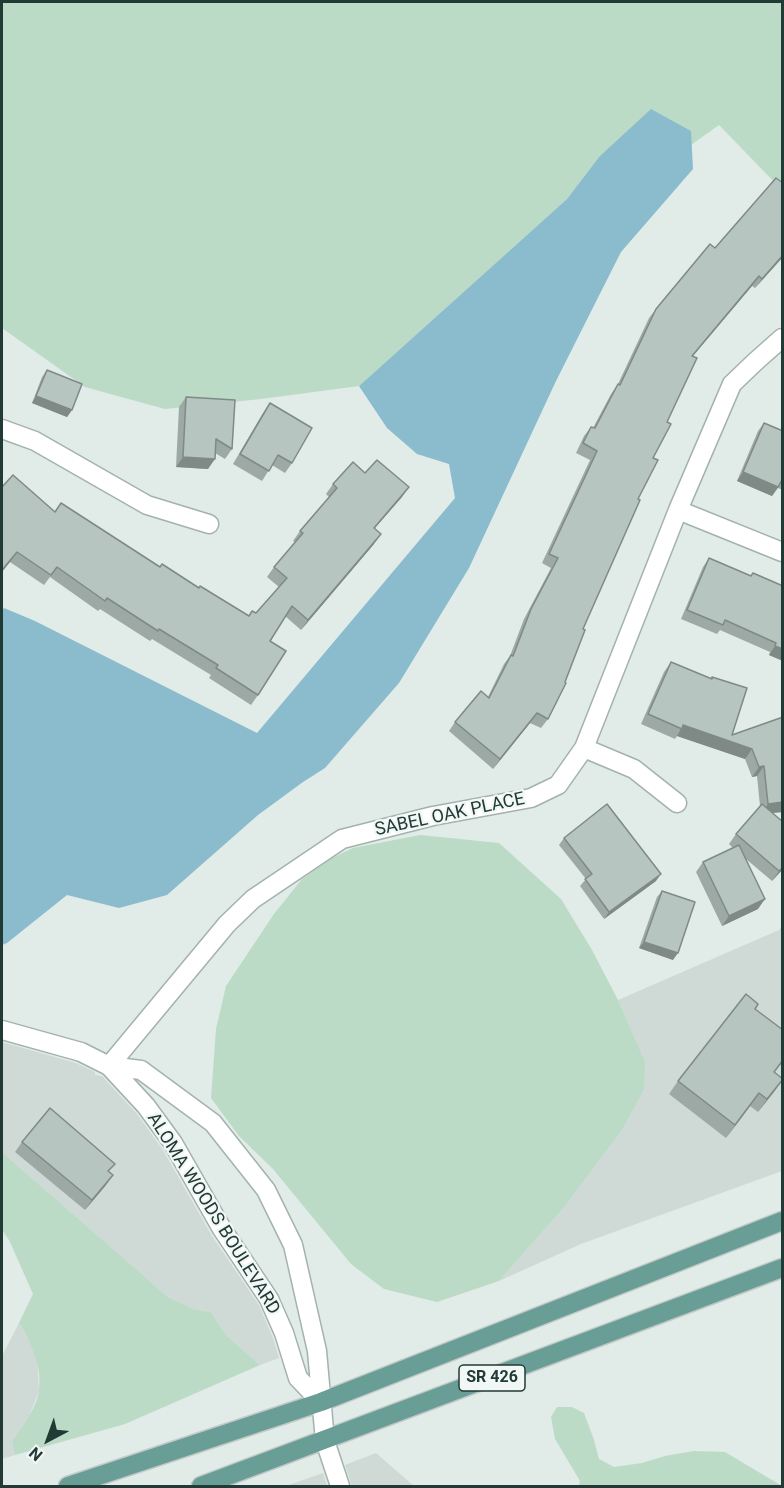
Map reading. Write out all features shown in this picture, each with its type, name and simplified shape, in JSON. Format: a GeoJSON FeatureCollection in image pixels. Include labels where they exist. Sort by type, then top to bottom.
{"type":"FeatureCollection","features":[{"type":"Feature","properties":{"kind":"main road","name":"SR 426"},"geometry":{"type":"LineString","coordinates":[[68,1486],[321,1402],[783,1221]]}},
{"type":"Feature","properties":{"kind":"main road","name":"SR 426"},"geometry":{"type":"LineString","coordinates":[[201,1486],[783,1268]]}},
{"type":"Feature","properties":{"kind":"street","name":"SABEL OAK PLACE"},"geometry":{"type":"LineString","coordinates":[[109,1066],[227,924],[246,905],[342,839],[433,816],[531,798],[558,784],[584,748],[678,510],[732,384],[783,339]]}},
{"type":"Feature","properties":{"kind":"street"},"geometry":{"type":"LineString","coordinates":[[2,429],[35,441],[147,505],[209,524]]}},
{"type":"Feature","properties":{"kind":"street"},"geometry":{"type":"LineString","coordinates":[[678,510],[783,552]]}},
{"type":"Feature","properties":{"kind":"street"},"geometry":{"type":"LineString","coordinates":[[584,748],[634,769],[677,803]]}},
{"type":"Feature","properties":{"kind":"street","name":"ALOMA WOODS BOULEVARD"},"geometry":{"type":"LineString","coordinates":[[2,1030],[81,1052],[109,1066],[141,1070],[213,1123],[266,1190],[293,1245],[317,1351],[325,1441],[339,1486]]}},
{"type":"Feature","properties":{"kind":"street","name":"ALOMA WOODS BOULEVARD"},"geometry":{"type":"LineString","coordinates":[[109,1066],[146,1106],[173,1143],[222,1229],[269,1299],[284,1333],[298,1378],[321,1402]]}},
{"type":"Feature","properties":{"kind":"shaded area"},"geometry":{"type":"Polygon","coordinates":[[[782,926],[782,1171],[581,1244],[499,1281],[560,1212],[645,1061],[618,1000],[779,930],[782,926]]]}},
{"type":"Feature","properties":{"kind":"shaded area"},"geometry":{"type":"Polygon","coordinates":[[[2,1042],[76,1063],[95,1072],[95,1075],[102,1076],[137,1114],[163,1150],[212,1236],[259,1305],[279,1358],[260,1365],[226,1335],[211,1312],[193,1309],[168,1297],[2,1152],[2,1042]]]}},
{"type":"Feature","properties":{"kind":"shaded area"},"geometry":{"type":"Polygon","coordinates":[[[19,1323],[37,1356],[39,1391],[29,1416],[12,1441],[15,1455],[2,1459],[2,1356],[19,1323]]]}},
{"type":"Feature","properties":{"kind":"shaded area"},"geometry":{"type":"Polygon","coordinates":[[[376,1453],[414,1486],[352,1486],[345,1465],[376,1453]]]}},
{"type":"Feature","properties":{"kind":"shaded area"},"geometry":{"type":"Polygon","coordinates":[[[323,1473],[327,1486],[286,1486],[323,1473]]]}},
{"type":"Feature","properties":{"kind":"green space"},"geometry":{"type":"Polygon","coordinates":[[[2,2],[782,2],[782,190],[719,125],[691,145],[690,131],[599,157],[567,199],[359,386],[165,409],[85,387],[2,328],[2,2]]]}},
{"type":"Feature","properties":{"kind":"green space"},"geometry":{"type":"Polygon","coordinates":[[[420,835],[499,843],[561,899],[592,950],[618,1000],[645,1061],[644,1089],[623,1128],[560,1212],[499,1281],[437,1302],[384,1289],[351,1264],[273,1169],[239,1136],[211,1098],[216,1029],[226,986],[274,914],[302,879],[332,858],[353,848],[420,835]]]}},
{"type":"Feature","properties":{"kind":"green space"},"geometry":{"type":"Polygon","coordinates":[[[2,1152],[168,1297],[193,1309],[211,1312],[226,1335],[260,1365],[125,1424],[15,1455],[12,1441],[38,1397],[39,1372],[35,1355],[19,1323],[33,1294],[9,1240],[2,1230],[2,1152]]]}},
{"type":"Feature","properties":{"kind":"green space"},"geometry":{"type":"Polygon","coordinates":[[[557,1407],[572,1407],[584,1413],[599,1459],[614,1467],[694,1451],[725,1452],[782,1486],[579,1486],[580,1481],[555,1439],[551,1417],[557,1407]]]}},
{"type":"Feature","properties":{"kind":"water"},"geometry":{"type":"Polygon","coordinates":[[[651,109],[691,131],[693,169],[621,252],[556,381],[469,568],[399,683],[325,768],[258,815],[167,895],[119,908],[67,895],[2,945],[2,611],[4,608],[35,621],[257,733],[455,498],[449,464],[417,454],[387,428],[359,386],[567,199],[599,157],[651,109]]]}},
{"type":"Feature","properties":{"kind":"building"},"geometry":{"type":"Polygon","coordinates":[[[776,178],[783,183],[783,255],[762,279],[759,276],[692,356],[697,358],[667,422],[671,424],[653,458],[658,460],[638,499],[640,500],[583,629],[585,630],[566,683],[548,719],[537,713],[500,759],[455,722],[481,691],[489,698],[511,655],[513,656],[531,609],[558,558],[549,554],[597,451],[583,443],[591,427],[595,428],[618,384],[620,385],[656,309],[710,244],[715,248],[776,178]]]}},
{"type":"Feature","properties":{"kind":"building"},"geometry":{"type":"Polygon","coordinates":[[[47,370],[82,384],[72,410],[36,396],[47,370]]]}},
{"type":"Feature","properties":{"kind":"building"},"geometry":{"type":"Polygon","coordinates":[[[186,397],[235,400],[232,449],[216,439],[215,459],[183,457],[186,397]]]}},
{"type":"Feature","properties":{"kind":"building"},"geometry":{"type":"Polygon","coordinates":[[[270,403],[312,428],[292,463],[278,455],[269,471],[240,454],[270,403]]]}},
{"type":"Feature","properties":{"kind":"building"},"geometry":{"type":"Polygon","coordinates":[[[764,423],[783,431],[783,478],[778,487],[743,472],[764,423]]]}},
{"type":"Feature","properties":{"kind":"building"},"geometry":{"type":"Polygon","coordinates":[[[377,460],[409,487],[374,528],[381,534],[308,620],[292,606],[270,641],[286,651],[258,695],[216,668],[218,665],[159,629],[158,631],[107,598],[105,601],[57,567],[51,575],[17,552],[2,570],[2,487],[13,475],[55,512],[61,503],[160,567],[162,564],[249,616],[252,611],[256,613],[287,578],[274,567],[303,533],[300,531],[337,488],[333,484],[353,462],[365,473],[377,460]]]}},
{"type":"Feature","properties":{"kind":"building"},"geometry":{"type":"Polygon","coordinates":[[[709,558],[751,576],[753,573],[783,586],[783,649],[775,646],[776,643],[725,620],[723,625],[687,610],[709,558]]]}},
{"type":"Feature","properties":{"kind":"building"},"geometry":{"type":"Polygon","coordinates":[[[671,662],[712,679],[712,677],[747,688],[732,735],[783,717],[783,802],[768,804],[764,766],[759,767],[752,749],[683,725],[682,729],[648,714],[671,662]]]}},
{"type":"Feature","properties":{"kind":"building"},"geometry":{"type":"Polygon","coordinates":[[[607,804],[661,874],[609,912],[585,879],[592,874],[564,838],[607,804]]]}},
{"type":"Feature","properties":{"kind":"building"},"geometry":{"type":"Polygon","coordinates":[[[762,804],[783,822],[783,867],[779,871],[736,834],[762,804]]]}},
{"type":"Feature","properties":{"kind":"building"},"geometry":{"type":"Polygon","coordinates":[[[739,845],[765,899],[729,916],[703,862],[739,845]]]}},
{"type":"Feature","properties":{"kind":"building"},"geometry":{"type":"Polygon","coordinates":[[[662,891],[695,902],[678,953],[644,942],[662,891]]]}},
{"type":"Feature","properties":{"kind":"building"},"geometry":{"type":"Polygon","coordinates":[[[746,994],[758,1004],[755,1009],[783,1030],[783,1060],[774,1072],[783,1079],[767,1099],[759,1093],[735,1125],[678,1081],[746,994]]]}},
{"type":"Feature","properties":{"kind":"building"},"geometry":{"type":"Polygon","coordinates":[[[50,1108],[115,1164],[108,1171],[113,1175],[92,1200],[22,1142],[50,1108]]]}}]}
